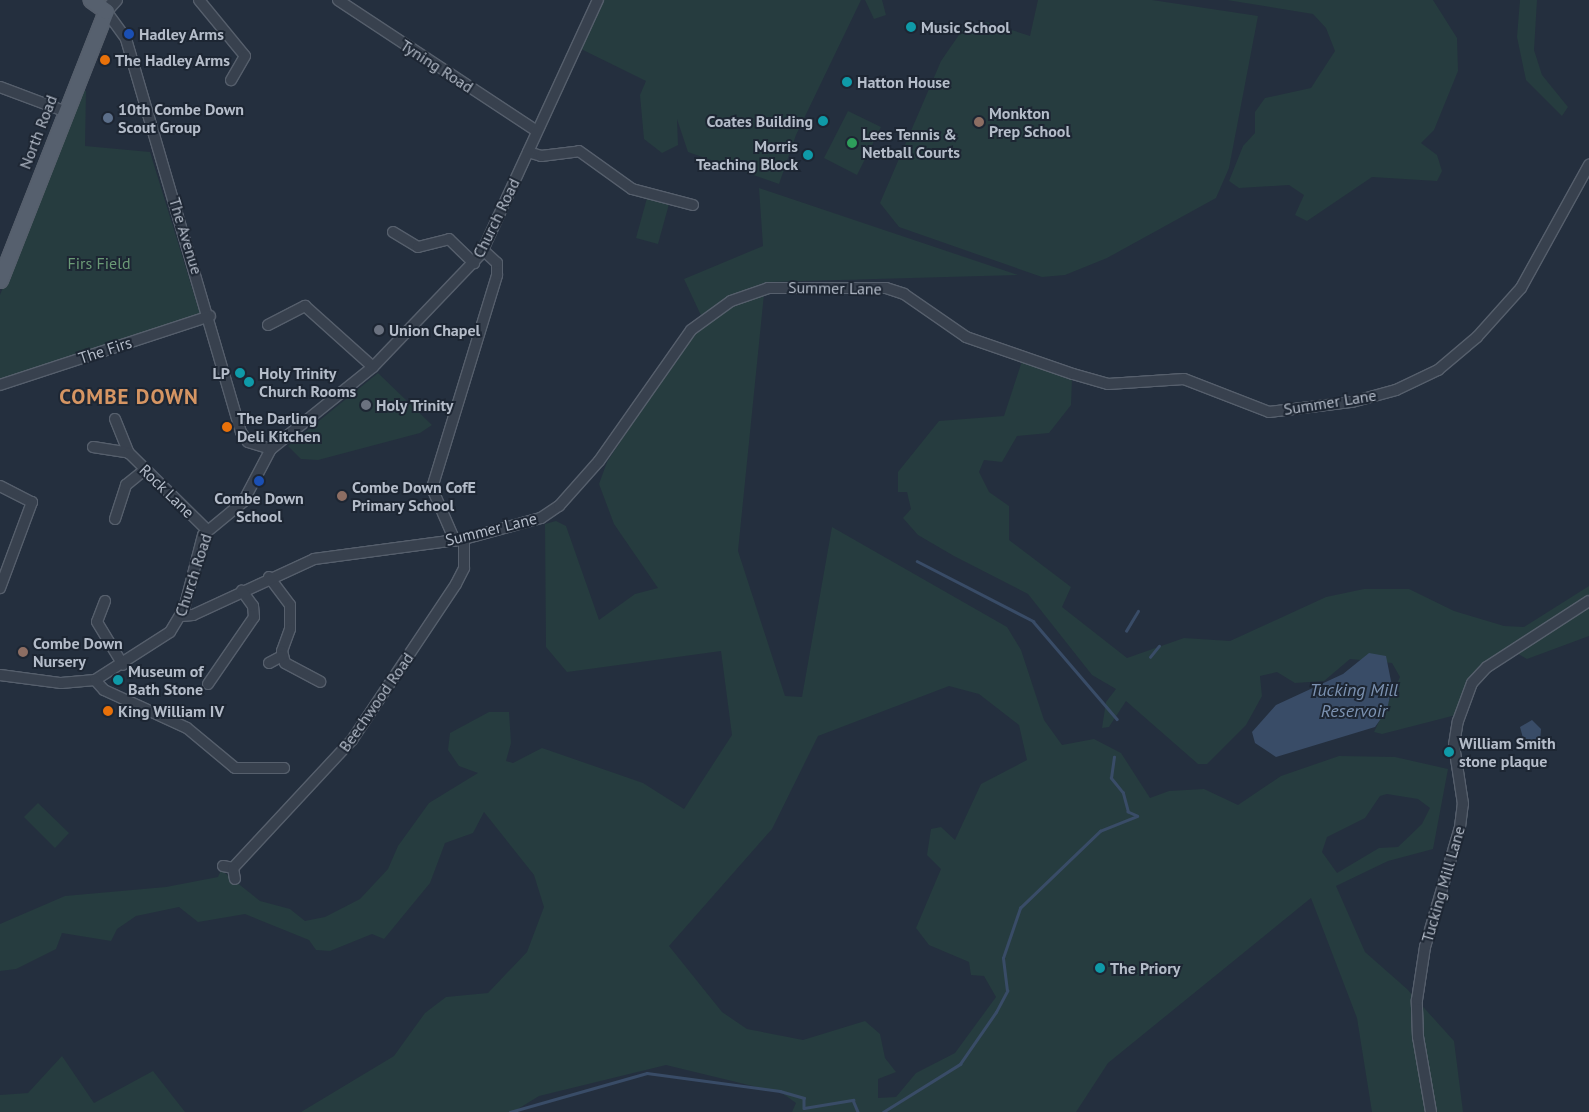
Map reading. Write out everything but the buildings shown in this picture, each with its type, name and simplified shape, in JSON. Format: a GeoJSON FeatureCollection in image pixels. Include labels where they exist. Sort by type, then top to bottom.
{"type":"FeatureCollection","features":[{"type":"Feature","properties":{"kind":"main road"},"geometry":{"type":"LineString","coordinates":[[91,0],[111,6]]}},
{"type":"Feature","properties":{"kind":"main road","name":"North Road"},"geometry":{"type":"LineString","coordinates":[[0,280],[64,111],[111,6]]}},
{"type":"Feature","properties":{"kind":"street"},"geometry":{"type":"LineString","coordinates":[[199,0],[245,56],[231,80]]}},
{"type":"Feature","properties":{"kind":"street","name":"Tyning Road"},"geometry":{"type":"LineString","coordinates":[[338,0],[537,131]]}},
{"type":"Feature","properties":{"kind":"street","name":"Church Road"},"geometry":{"type":"LineString","coordinates":[[95,680],[123,665],[162,639],[181,616],[206,529],[243,502],[271,449],[373,367],[474,263],[483,250],[598,0]]}},
{"type":"Feature","properties":{"kind":"street","name":"The Avenue"},"geometry":{"type":"LineString","coordinates":[[111,6],[126,39],[210,316],[241,432],[248,442],[271,449]]}},
{"type":"Feature","properties":{"kind":"street"},"geometry":{"type":"LineString","coordinates":[[0,86],[64,111]]}},
{"type":"Feature","properties":{"kind":"street"},"geometry":{"type":"LineString","coordinates":[[528,152],[541,156],[579,151],[621,184],[693,205]]}},
{"type":"Feature","properties":{"kind":"street","name":"Summer Lane"},"geometry":{"type":"LineString","coordinates":[[181,616],[193,615],[269,577],[314,559],[460,540],[523,525],[559,506],[599,461],[690,330],[731,301],[768,288],[886,288],[899,291],[966,337],[1073,374],[1108,384],[1184,378],[1269,412],[1352,402],[1396,390],[1438,370],[1477,338],[1521,288],[1589,165]]}},
{"type":"Feature","properties":{"kind":"street"},"geometry":{"type":"LineString","coordinates":[[393,232],[418,247],[449,239],[474,263]]}},
{"type":"Feature","properties":{"kind":"street"},"geometry":{"type":"LineString","coordinates":[[460,540],[432,488],[497,275],[497,263],[483,250]]}},
{"type":"Feature","properties":{"kind":"street"},"geometry":{"type":"LineString","coordinates":[[268,325],[305,306],[373,367]]}},
{"type":"Feature","properties":{"kind":"street","name":"The Firs"},"geometry":{"type":"LineString","coordinates":[[0,385],[210,316]]}},
{"type":"Feature","properties":{"kind":"street","name":"Rock Lane"},"geometry":{"type":"LineString","coordinates":[[115,419],[129,453],[144,471],[206,529]]}},
{"type":"Feature","properties":{"kind":"street","name":"Rock Lane"},"geometry":{"type":"LineString","coordinates":[[93,447],[129,453]]}},
{"type":"Feature","properties":{"kind":"street"},"geometry":{"type":"LineString","coordinates":[[115,520],[126,485],[144,471]]}},
{"type":"Feature","properties":{"kind":"street"},"geometry":{"type":"LineString","coordinates":[[0,486],[32,502],[0,588]]}},
{"type":"Feature","properties":{"kind":"street","name":"Beechwood Road"},"geometry":{"type":"LineString","coordinates":[[230,871],[352,740],[456,584],[465,562],[460,540]]}},
{"type":"Feature","properties":{"kind":"street"},"geometry":{"type":"LineString","coordinates":[[269,577],[290,605],[290,628],[282,656],[269,663]]}},
{"type":"Feature","properties":{"kind":"street"},"geometry":{"type":"LineString","coordinates":[[208,684],[254,617],[253,606],[242,591]]}},
{"type":"Feature","properties":{"kind":"street"},"geometry":{"type":"LineString","coordinates":[[105,601],[97,622],[123,665]]}},
{"type":"Feature","properties":{"kind":"street","name":"Tucking Mill Lane"},"geometry":{"type":"LineString","coordinates":[[1430,1112],[1418,1037],[1417,1000],[1425,947],[1460,827],[1463,804],[1454,745],[1460,712],[1472,683],[1487,667],[1589,601]]}},
{"type":"Feature","properties":{"kind":"street"},"geometry":{"type":"LineString","coordinates":[[282,656],[290,668],[320,682]]}},
{"type":"Feature","properties":{"kind":"street"},"geometry":{"type":"LineString","coordinates":[[0,675],[61,683],[95,680],[104,690],[193,732],[225,762],[235,768],[284,768]]}},
{"type":"Feature","properties":{"kind":"green space"},"geometry":{"type":"Polygon","coordinates":[[[602,0],[861,0],[796,135],[779,184],[688,152],[677,119],[678,145],[662,153],[644,139],[640,95],[646,81],[579,48],[602,0]]]}},
{"type":"Feature","properties":{"kind":"green space"},"geometry":{"type":"Polygon","coordinates":[[[865,0],[882,0],[886,15],[874,19],[865,0]]]}},
{"type":"Feature","properties":{"kind":"green space"},"geometry":{"type":"Polygon","coordinates":[[[1038,0],[1152,0],[1258,16],[1229,168],[1216,198],[1107,258],[1065,275],[1042,277],[899,227],[880,203],[941,61],[963,29],[987,22],[1030,36],[1038,0]]]}},
{"type":"Feature","properties":{"kind":"green space"},"geometry":{"type":"Polygon","coordinates":[[[1227,0],[1433,0],[1457,38],[1458,71],[1434,130],[1421,143],[1437,155],[1442,171],[1437,181],[1372,177],[1307,221],[1295,215],[1304,195],[1289,185],[1239,188],[1229,181],[1243,146],[1255,133],[1255,112],[1265,98],[1311,88],[1335,51],[1326,28],[1313,14],[1227,0]]]}},
{"type":"Feature","properties":{"kind":"green space"},"geometry":{"type":"Polygon","coordinates":[[[1520,0],[1537,0],[1534,50],[1542,75],[1568,107],[1562,116],[1526,80],[1517,37],[1520,0]]]}},
{"type":"Feature","properties":{"kind":"green space","name":"Firs Field"},"geometry":{"type":"Polygon","coordinates":[[[82,90],[86,91],[85,146],[150,152],[200,314],[0,379],[0,295],[82,90]]]}},
{"type":"Feature","properties":{"kind":"green space","name":"Lees Tennis & Netball Courts"},"geometry":{"type":"Polygon","coordinates":[[[848,111],[881,127],[857,175],[824,158],[848,111]]]}},
{"type":"Feature","properties":{"kind":"green space"},"geometry":{"type":"Polygon","coordinates":[[[759,188],[1018,275],[769,282],[764,294],[738,551],[785,696],[802,697],[832,527],[1007,627],[1021,650],[1044,720],[1062,745],[1094,739],[1121,753],[1150,798],[1169,791],[1204,789],[1238,805],[1281,776],[1339,756],[1395,757],[1448,769],[1433,849],[1388,861],[1336,886],[1365,952],[1407,989],[1454,1041],[1463,1112],[1372,1112],[1357,1018],[1311,898],[1108,1063],[1076,1112],[792,1112],[796,1103],[782,1093],[666,1065],[539,1096],[513,1112],[301,1112],[394,1056],[425,1013],[446,997],[488,993],[527,952],[544,907],[534,875],[484,812],[473,833],[445,843],[430,883],[384,939],[372,934],[330,951],[316,950],[309,940],[245,914],[198,922],[179,907],[136,916],[117,929],[111,941],[62,933],[56,949],[16,969],[0,971],[0,924],[65,896],[166,887],[218,877],[221,870],[260,901],[290,909],[305,921],[325,917],[360,899],[388,869],[398,846],[429,803],[478,773],[459,766],[448,750],[450,733],[489,712],[509,712],[511,743],[506,761],[513,763],[542,748],[643,783],[684,809],[732,735],[721,651],[567,672],[546,647],[545,524],[556,521],[566,526],[599,620],[635,594],[658,588],[614,524],[599,484],[607,462],[686,341],[705,324],[684,279],[763,246],[759,188]],[[949,686],[818,736],[772,829],[669,946],[722,1012],[747,1029],[803,1040],[865,1021],[880,1034],[885,1058],[896,1072],[878,1079],[878,1098],[896,1097],[916,1073],[955,1053],[996,997],[984,976],[971,975],[969,962],[929,945],[916,928],[941,869],[927,855],[931,829],[941,827],[955,840],[981,784],[1027,760],[1019,725],[979,694],[949,686]],[[1387,794],[1380,796],[1365,818],[1327,837],[1322,852],[1337,873],[1379,848],[1398,847],[1422,824],[1430,808],[1418,799],[1387,794]]]}},
{"type":"Feature","properties":{"kind":"green space"},"geometry":{"type":"Polygon","coordinates":[[[647,198],[669,204],[658,244],[636,238],[647,198]]]}},
{"type":"Feature","properties":{"kind":"green space"},"geometry":{"type":"Polygon","coordinates":[[[1022,361],[1072,379],[1071,405],[1049,433],[1017,436],[1002,462],[984,460],[979,472],[989,492],[1009,506],[1009,540],[1071,587],[1062,607],[1127,658],[1184,638],[1230,641],[1326,597],[1364,589],[1409,589],[1454,611],[1504,626],[1524,627],[1589,586],[1589,636],[1527,659],[1508,648],[1493,658],[1456,715],[1382,734],[1374,732],[1400,677],[1392,663],[1350,659],[1324,681],[1295,683],[1277,672],[1260,676],[1262,696],[1246,725],[1207,764],[1198,764],[1126,701],[1109,727],[1102,728],[1106,702],[1116,689],[1092,675],[1028,594],[918,535],[903,518],[911,509],[907,492],[898,492],[898,472],[939,421],[1004,416],[1022,361]]]}},
{"type":"Feature","properties":{"kind":"green space"},"geometry":{"type":"Polygon","coordinates":[[[378,373],[432,425],[420,433],[318,460],[301,459],[288,446],[378,373]]]}},
{"type":"Feature","properties":{"kind":"green space"},"geometry":{"type":"Polygon","coordinates":[[[38,803],[69,833],[55,848],[24,817],[38,803]]]}},
{"type":"Feature","properties":{"kind":"green space"},"geometry":{"type":"Polygon","coordinates":[[[62,1056],[94,1103],[153,1071],[185,1112],[0,1112],[0,1095],[28,1093],[62,1056]]]}},
{"type":"Feature","properties":{"kind":"water","name":"Tucking Mill Reservoir"},"geometry":{"type":"Polygon","coordinates":[[[1369,653],[1386,656],[1392,686],[1387,710],[1375,727],[1276,757],[1255,743],[1252,732],[1276,705],[1343,674],[1369,653]]]}},
{"type":"Feature","properties":{"kind":"water"},"geometry":{"type":"Polygon","coordinates":[[[1532,720],[1541,729],[1540,741],[1531,745],[1523,738],[1520,727],[1532,720]]]}},
{"type":"Feature","properties":{"kind":"waterway"},"geometry":{"type":"LineString","coordinates":[[917,561],[1033,621],[1117,719]]}},
{"type":"Feature","properties":{"kind":"waterway"},"geometry":{"type":"LineString","coordinates":[[1126,631],[1138,611]]}},
{"type":"Feature","properties":{"kind":"waterway"},"geometry":{"type":"LineString","coordinates":[[1150,657],[1159,646]]}},
{"type":"Feature","properties":{"kind":"waterway"},"geometry":{"type":"LineString","coordinates":[[883,1112],[960,1064],[996,1012],[1007,991],[1003,958],[1020,908],[1100,831],[1137,816],[1128,812],[1123,793],[1111,778],[1114,757]]}},
{"type":"Feature","properties":{"kind":"waterway"},"geometry":{"type":"LineString","coordinates":[[510,1112],[647,1073],[780,1091],[804,1098],[804,1108],[853,1100],[858,1112]]}},
{"type":"Feature","properties":{"kind":"place","name":"Music School"},"geometry":{"type":"Point","coordinates":[911,27]}},
{"type":"Feature","properties":{"kind":"place","name":"Hadley Arms"},"geometry":{"type":"Point","coordinates":[129,34]}},
{"type":"Feature","properties":{"kind":"place","name":"The Hadley Arms"},"geometry":{"type":"Point","coordinates":[105,60]}},
{"type":"Feature","properties":{"kind":"place","name":"Hatton House"},"geometry":{"type":"Point","coordinates":[847,82]}},
{"type":"Feature","properties":{"kind":"place","name":"10th Combe Down Scout Group"},"geometry":{"type":"Point","coordinates":[108,118]}},
{"type":"Feature","properties":{"kind":"place","name":"Coates Building"},"geometry":{"type":"Point","coordinates":[823,121]}},
{"type":"Feature","properties":{"kind":"place","name":"Monkton Prep School"},"geometry":{"type":"Point","coordinates":[979,122]}},
{"type":"Feature","properties":{"kind":"place","name":"Lees Tennis & Netball Courts"},"geometry":{"type":"Point","coordinates":[852,143]}},
{"type":"Feature","properties":{"kind":"place","name":"Morris Teaching Block"},"geometry":{"type":"Point","coordinates":[808,155]}},
{"type":"Feature","properties":{"kind":"place","name":"Union Chapel"},"geometry":{"type":"Point","coordinates":[379,330]}},
{"type":"Feature","properties":{"kind":"place","name":"LP"},"geometry":{"type":"Point","coordinates":[240,373]}},
{"type":"Feature","properties":{"kind":"place","name":"Holy Trinity Church Rooms"},"geometry":{"type":"Point","coordinates":[249,382]}},
{"type":"Feature","properties":{"kind":"place","name":"Holy Trinity"},"geometry":{"type":"Point","coordinates":[366,405]}},
{"type":"Feature","properties":{"kind":"place","name":"The Darling Deli Kitchen"},"geometry":{"type":"Point","coordinates":[227,427]}},
{"type":"Feature","properties":{"kind":"place","name":"Combe Down School"},"geometry":{"type":"Point","coordinates":[259,481]}},
{"type":"Feature","properties":{"kind":"place","name":"Combe Down CofE Primary School"},"geometry":{"type":"Point","coordinates":[342,496]}},
{"type":"Feature","properties":{"kind":"place","name":"Combe Down Nursery"},"geometry":{"type":"Point","coordinates":[23,652]}},
{"type":"Feature","properties":{"kind":"place","name":"Museum of Bath Stone"},"geometry":{"type":"Point","coordinates":[118,680]}},
{"type":"Feature","properties":{"kind":"place","name":"King William IV"},"geometry":{"type":"Point","coordinates":[108,711]}},
{"type":"Feature","properties":{"kind":"place","name":"William Smith stone plaque"},"geometry":{"type":"Point","coordinates":[1449,752]}},
{"type":"Feature","properties":{"kind":"place","name":"The Priory"},"geometry":{"type":"Point","coordinates":[1100,968]}},
{"type":"Feature","properties":{"kind":"district","name":"COMBE DOWN"},"geometry":{"type":"Point","coordinates":[129,397]}}]}
